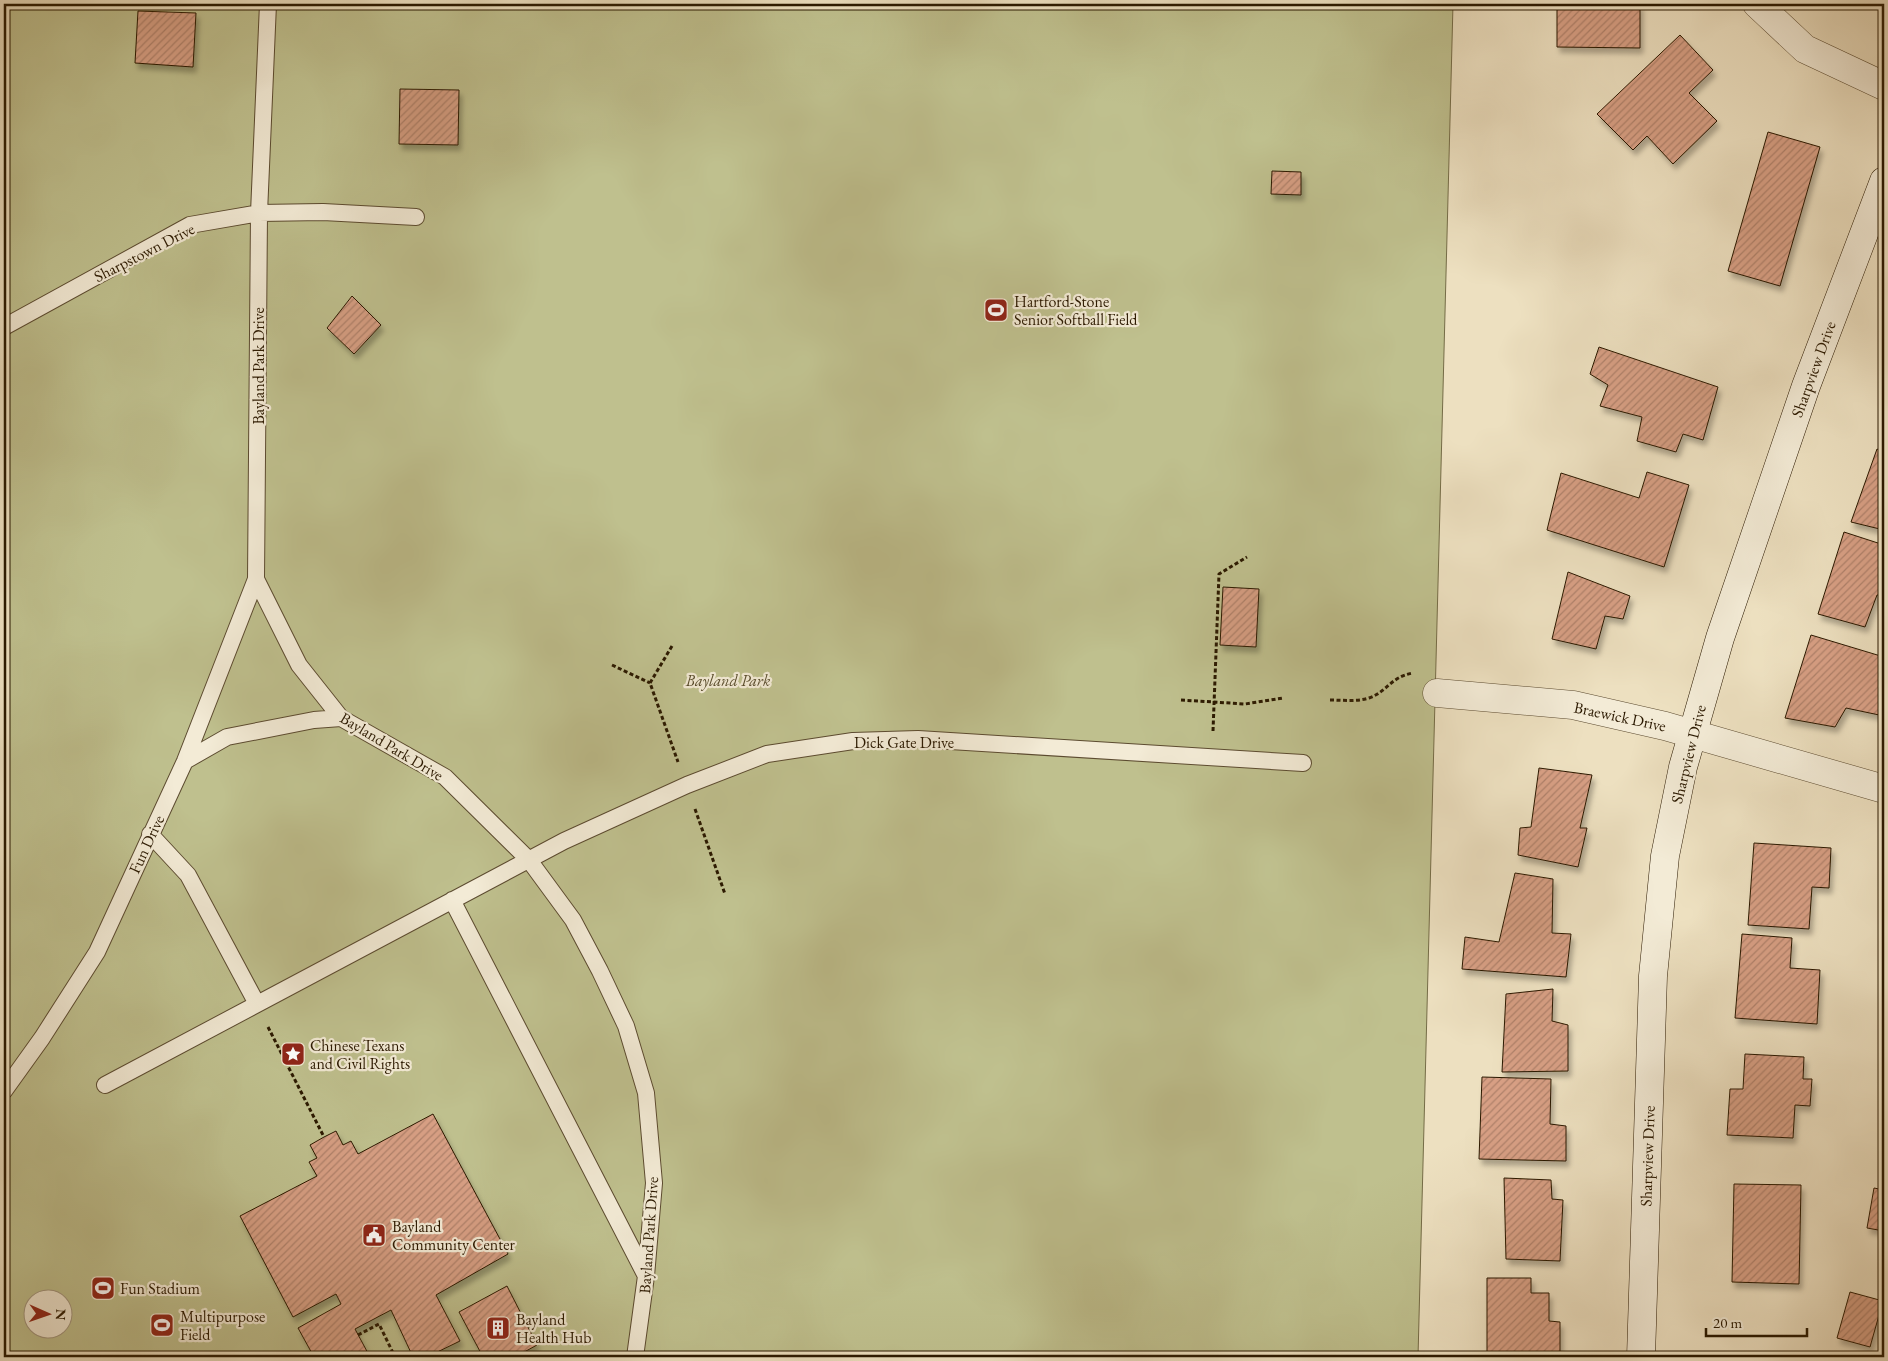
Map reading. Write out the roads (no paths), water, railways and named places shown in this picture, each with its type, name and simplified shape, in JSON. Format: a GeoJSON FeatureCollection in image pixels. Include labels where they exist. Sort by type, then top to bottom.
{"type":"FeatureCollection","features":[{"type":"Feature","properties":{"kind":"street"},"geometry":{"type":"LineString","coordinates":[[1757,4],[1805,49],[1884,86]]}},
{"type":"Feature","properties":{"kind":"street","name":"Sharpview Drive"},"geometry":{"type":"LineString","coordinates":[[1641,1357],[1653,976],[1665,856],[1691,733],[1720,638],[1806,386],[1884,181]]}},
{"type":"Feature","properties":{"kind":"street","name":"Braewick Drive"},"geometry":{"type":"LineString","coordinates":[[1437,693],[1573,705],[1691,733],[1884,789]]}},
{"type":"Feature","properties":{"kind":"lane","name":"Bayland Park Drive"},"geometry":{"type":"LineString","coordinates":[[268,4],[259,213],[256,579],[299,665],[341,718],[445,777],[529,860],[574,920],[600,971],[626,1026],[646,1093],[654,1183],[646,1276],[635,1357]]}},
{"type":"Feature","properties":{"kind":"lane","name":"Sharpstown Drive"},"geometry":{"type":"LineString","coordinates":[[4,327],[190,225],[259,213],[323,212],[416,217]]}},
{"type":"Feature","properties":{"kind":"lane","name":"Fun Drive"},"geometry":{"type":"LineString","coordinates":[[4,1091],[42,1038],[97,952],[185,761],[256,579]]}},
{"type":"Feature","properties":{"kind":"lane"},"geometry":{"type":"LineString","coordinates":[[185,761],[227,738],[314,720],[341,718]]}},
{"type":"Feature","properties":{"kind":"lane","name":"Dick Gate Drive"},"geometry":{"type":"LineString","coordinates":[[105,1085],[564,841],[687,785],[767,754],[853,741],[918,740],[1303,763]]}},
{"type":"Feature","properties":{"kind":"lane"},"geometry":{"type":"LineString","coordinates":[[150,834],[188,875],[257,1004]]}},
{"type":"Feature","properties":{"kind":"lane"},"geometry":{"type":"LineString","coordinates":[[452,900],[646,1276]]}},
{"type":"Feature","properties":{"kind":"place","name":"Hartford-Stone Senior Softball Field"},"geometry":{"type":"Point","coordinates":[996,310]}},
{"type":"Feature","properties":{"kind":"place","name":"Chinese Texans and Civil Rights"},"geometry":{"type":"Point","coordinates":[293,1054]}},
{"type":"Feature","properties":{"kind":"place","name":"Bayland Community Center"},"geometry":{"type":"Point","coordinates":[374,1235]}},
{"type":"Feature","properties":{"kind":"place","name":"Fun Stadium"},"geometry":{"type":"Point","coordinates":[103,1288]}},
{"type":"Feature","properties":{"kind":"place","name":"Multipurpose Field"},"geometry":{"type":"Point","coordinates":[162,1325]}},
{"type":"Feature","properties":{"kind":"place","name":"Bayland Health Hub"},"geometry":{"type":"Point","coordinates":[498,1328]}},
{"type":"Feature","properties":{"kind":"park label","name":"Bayland Park"},"geometry":{"type":"Point","coordinates":[728,680]}}]}
